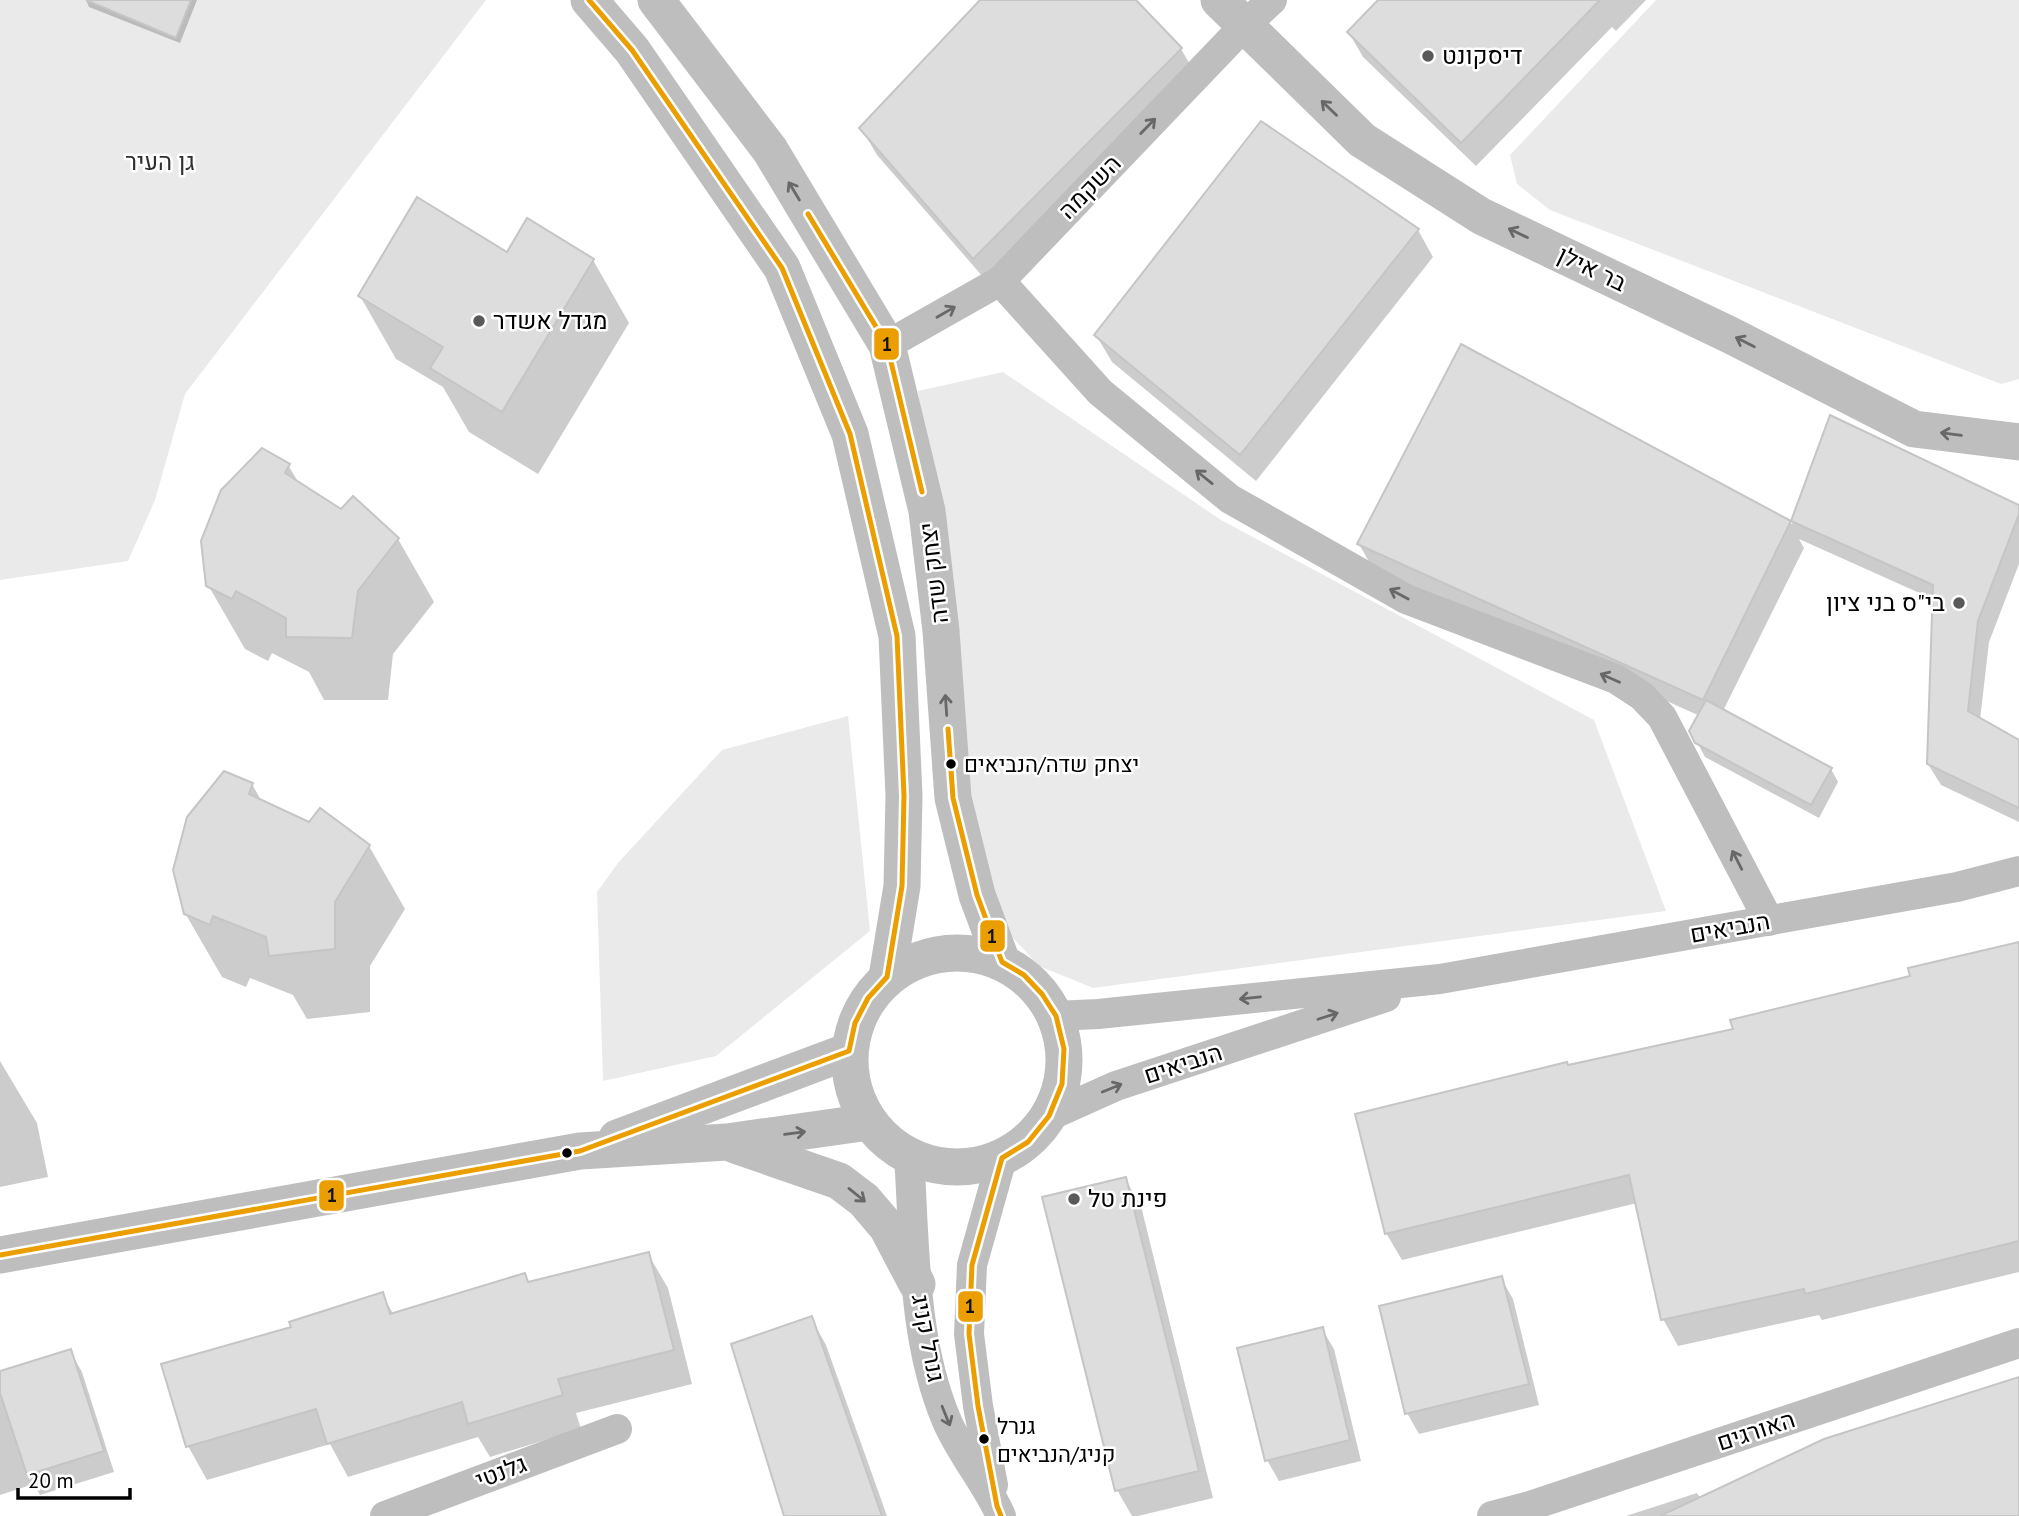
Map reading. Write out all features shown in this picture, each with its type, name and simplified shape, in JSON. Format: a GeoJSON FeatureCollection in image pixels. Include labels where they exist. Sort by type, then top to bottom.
{"type":"FeatureCollection","features":[{"type":"Feature","properties":{"kind":"street","name":"יצחק שדה"},"geometry":{"type":"LineString","coordinates":[[589,0],[632,50],[782,268],[850,434],[897,636],[904,796],[902,886],[887,977]]}},
{"type":"Feature","properties":{"kind":"street","name":"יצחק שדה"},"geometry":{"type":"LineString","coordinates":[[656,0],[770,150],[887,345],[927,511],[941,631],[953,798],[977,895],[1002,962]]}},
{"type":"Feature","properties":{"kind":"street","name":"בר אילן"},"geometry":{"type":"LineString","coordinates":[[1219,0],[1362,140],[1481,216],[1730,335],[1914,429],[2019,442]]}},
{"type":"Feature","properties":{"kind":"street","name":"השקמה"},"geometry":{"type":"LineString","coordinates":[[887,345],[1000,281],[1272,0]]}},
{"type":"Feature","properties":{"kind":"street"},"geometry":{"type":"LineString","coordinates":[[1000,281],[1100,392],[1230,499],[1406,599],[1616,679],[1642,696],[1667,727],[1769,921]]}},
{"type":"Feature","properties":{"kind":"street","name":"הנביאים"},"geometry":{"type":"LineString","coordinates":[[1056,1016],[1440,979],[1957,887],[2019,870]]}},
{"type":"Feature","properties":{"kind":"street"},"geometry":{"type":"LineString","coordinates":[[940,953],[972,953],[1002,962],[1024,975],[1042,993],[1056,1016],[1064,1049],[1062,1084],[1049,1116],[1028,1142],[1002,1158],[960,1167],[939,1166],[909,1156],[887,1141],[869,1122],[853,1088],[849,1051],[855,1023],[867,998],[887,977],[910,962],[940,953]]}},
{"type":"Feature","properties":{"kind":"street","name":"הנביאים"},"geometry":{"type":"LineString","coordinates":[[1049,1116],[1116,1086],[1440,979]]}},
{"type":"Feature","properties":{"kind":"street"},"geometry":{"type":"LineString","coordinates":[[580,1151],[849,1051]]}},
{"type":"Feature","properties":{"kind":"street"},"geometry":{"type":"LineString","coordinates":[[0,1255],[580,1151],[727,1142],[869,1122]]}},
{"type":"Feature","properties":{"kind":"street"},"geometry":{"type":"LineString","coordinates":[[727,1142],[839,1181],[864,1200],[887,1227],[917,1284]]}},
{"type":"Feature","properties":{"kind":"street","name":"גנרל קניג"},"geometry":{"type":"LineString","coordinates":[[909,1156],[917,1284],[926,1358],[947,1420],[999,1511]]}},
{"type":"Feature","properties":{"kind":"street","name":"גנרל קניג"},"geometry":{"type":"LineString","coordinates":[[999,1511],[978,1406],[969,1334],[972,1265],[1002,1158]]}},
{"type":"Feature","properties":{"kind":"street","name":"האורגים"},"geometry":{"type":"LineString","coordinates":[[1492,1516],[1530,1506],[2019,1343]]}},
{"type":"Feature","properties":{"kind":"street","name":"גלנטי"},"geometry":{"type":"LineString","coordinates":[[385,1516],[617,1429]]}},
{"type":"Feature","properties":{"kind":"green space","name":"גן העיר"},"geometry":{"type":"Polygon","coordinates":[[[0,0],[486,0],[185,394],[155,500],[128,561],[0,580],[0,0]]]}},
{"type":"Feature","properties":{"kind":"green space"},"geometry":{"type":"Polygon","coordinates":[[[1656,0],[2019,0],[2019,379],[2001,384],[1550,210],[1517,184],[1510,155],[1656,0]]]}},
{"type":"Feature","properties":{"kind":"green space"},"geometry":{"type":"Polygon","coordinates":[[[1003,372],[1221,520],[1594,720],[1666,911],[1093,988],[1039,966],[1013,938],[978,858],[918,391],[1003,372]]]}},
{"type":"Feature","properties":{"kind":"green space"},"geometry":{"type":"Polygon","coordinates":[[[848,716],[870,931],[716,1056],[603,1081],[597,892],[618,863],[722,750],[848,716]]]}},
{"type":"Feature","properties":{"kind":"building"},"geometry":{"type":"Polygon","coordinates":[[[86,0],[191,0],[176,38],[86,0]]]}},
{"type":"Feature","properties":{"kind":"building"},"geometry":{"type":"Polygon","coordinates":[[[980,0],[1136,0],[1182,48],[973,259],[859,128],[980,0]]]}},
{"type":"Feature","properties":{"kind":"building"},"geometry":{"type":"Polygon","coordinates":[[[1378,0],[1600,0],[1461,143],[1347,32],[1378,0]]]}},
{"type":"Feature","properties":{"kind":"building"},"geometry":{"type":"Polygon","coordinates":[[[1261,121],[1419,229],[1240,455],[1094,335],[1261,121]]]}},
{"type":"Feature","properties":{"kind":"building","name":"מגדל אשדר"},"geometry":{"type":"Polygon","coordinates":[[[417,197],[507,252],[527,218],[594,259],[502,412],[430,368],[443,347],[358,296],[417,197]]]}},
{"type":"Feature","properties":{"kind":"building"},"geometry":{"type":"Polygon","coordinates":[[[1461,344],[1791,521],[1703,700],[1357,544],[1461,344]]]}},
{"type":"Feature","properties":{"kind":"building","name":"בי\"ס בני ציון"},"geometry":{"type":"Polygon","coordinates":[[[1830,415],[2019,505],[2019,514],[1978,621],[1968,711],[2019,740],[2019,808],[1927,764],[1933,585],[1791,521],[1830,415]]]}},
{"type":"Feature","properties":{"kind":"building"},"geometry":{"type":"Polygon","coordinates":[[[262,448],[290,464],[285,473],[341,509],[353,496],[399,538],[358,591],[352,638],[286,637],[286,618],[236,591],[232,599],[206,586],[201,541],[221,490],[262,448]]]}},
{"type":"Feature","properties":{"kind":"building"},"geometry":{"type":"Polygon","coordinates":[[[1706,700],[1832,768],[1811,805],[1695,743],[1689,731],[1706,700]]]}},
{"type":"Feature","properties":{"kind":"building"},"geometry":{"type":"Polygon","coordinates":[[[224,771],[253,783],[249,794],[309,822],[320,808],[370,845],[335,902],[335,949],[269,956],[266,937],[213,916],[210,925],[184,914],[173,870],[187,817],[224,771]]]}},
{"type":"Feature","properties":{"kind":"building"},"geometry":{"type":"Polygon","coordinates":[[[2019,942],[2019,1241],[1805,1294],[1804,1289],[1661,1320],[1629,1175],[1385,1234],[1355,1114],[1567,1062],[1568,1065],[1733,1029],[1730,1020],[1910,976],[1908,968],[2019,942]]]}},
{"type":"Feature","properties":{"kind":"building"},"geometry":{"type":"Polygon","coordinates":[[[1126,1177],[1199,1471],[1115,1491],[1042,1197],[1126,1177]]]}},
{"type":"Feature","properties":{"kind":"building"},"geometry":{"type":"Polygon","coordinates":[[[649,1252],[674,1350],[558,1379],[563,1395],[468,1424],[462,1402],[327,1444],[316,1409],[186,1447],[161,1364],[291,1327],[289,1322],[383,1292],[390,1314],[525,1273],[528,1282],[649,1252]]]}},
{"type":"Feature","properties":{"kind":"building"},"geometry":{"type":"Polygon","coordinates":[[[1502,1276],[1529,1384],[1405,1414],[1379,1306],[1502,1276]]]}},
{"type":"Feature","properties":{"kind":"building"},"geometry":{"type":"Polygon","coordinates":[[[812,1316],[882,1516],[784,1516],[731,1344],[812,1316]]]}},
{"type":"Feature","properties":{"kind":"building"},"geometry":{"type":"Polygon","coordinates":[[[1323,1327],[1350,1440],[1265,1461],[1237,1348],[1323,1327]]]}},
{"type":"Feature","properties":{"kind":"building"},"geometry":{"type":"Polygon","coordinates":[[[71,1349],[104,1451],[27,1475],[0,1393],[0,1371],[71,1349]]]}},
{"type":"Feature","properties":{"kind":"building"},"geometry":{"type":"Polygon","coordinates":[[[2019,1377],[2019,1516],[1660,1516],[1824,1439],[2019,1377]]]}},
{"type":"Feature","properties":{"kind":"transit line","name":"1"},"geometry":{"type":"LineString","coordinates":[[0,1255],[580,1151],[849,1051],[855,1023],[868,998],[887,977],[902,886],[904,796],[897,636],[850,434],[782,268],[632,50],[589,0]]}},
{"type":"Feature","properties":{"kind":"transit line","name":"1"},"geometry":{"type":"LineString","coordinates":[[808,214],[887,345],[922,492]]}},
{"type":"Feature","properties":{"kind":"transit line","name":"1"},"geometry":{"type":"LineString","coordinates":[[948,729],[953,798],[977,895],[1002,962],[1024,975],[1042,994],[1056,1016],[1064,1049],[1062,1084],[1049,1116],[1028,1142],[1002,1158],[972,1265],[969,1334],[978,1406],[1001,1516]]}},
{"type":"Feature","properties":{"kind":"place","name":"דיסקונט"},"geometry":{"type":"Point","coordinates":[1428,56]}},
{"type":"Feature","properties":{"kind":"place","name":"מגדל אשדר"},"geometry":{"type":"Point","coordinates":[479,321]}},
{"type":"Feature","properties":{"kind":"place","name":"בי\"ס בני ציון"},"geometry":{"type":"Point","coordinates":[1959,603]}},
{"type":"Feature","properties":{"kind":"place","name":"יצחק שדה/הנביאים"},"geometry":{"type":"Point","coordinates":[951,764]}},
{"type":"Feature","properties":{"kind":"place","name":"פינת טל"},"geometry":{"type":"Point","coordinates":[1074,1199]}},
{"type":"Feature","properties":{"kind":"place","name":"גנרל קניג/הנביאים"},"geometry":{"type":"Point","coordinates":[984,1439]}}]}
